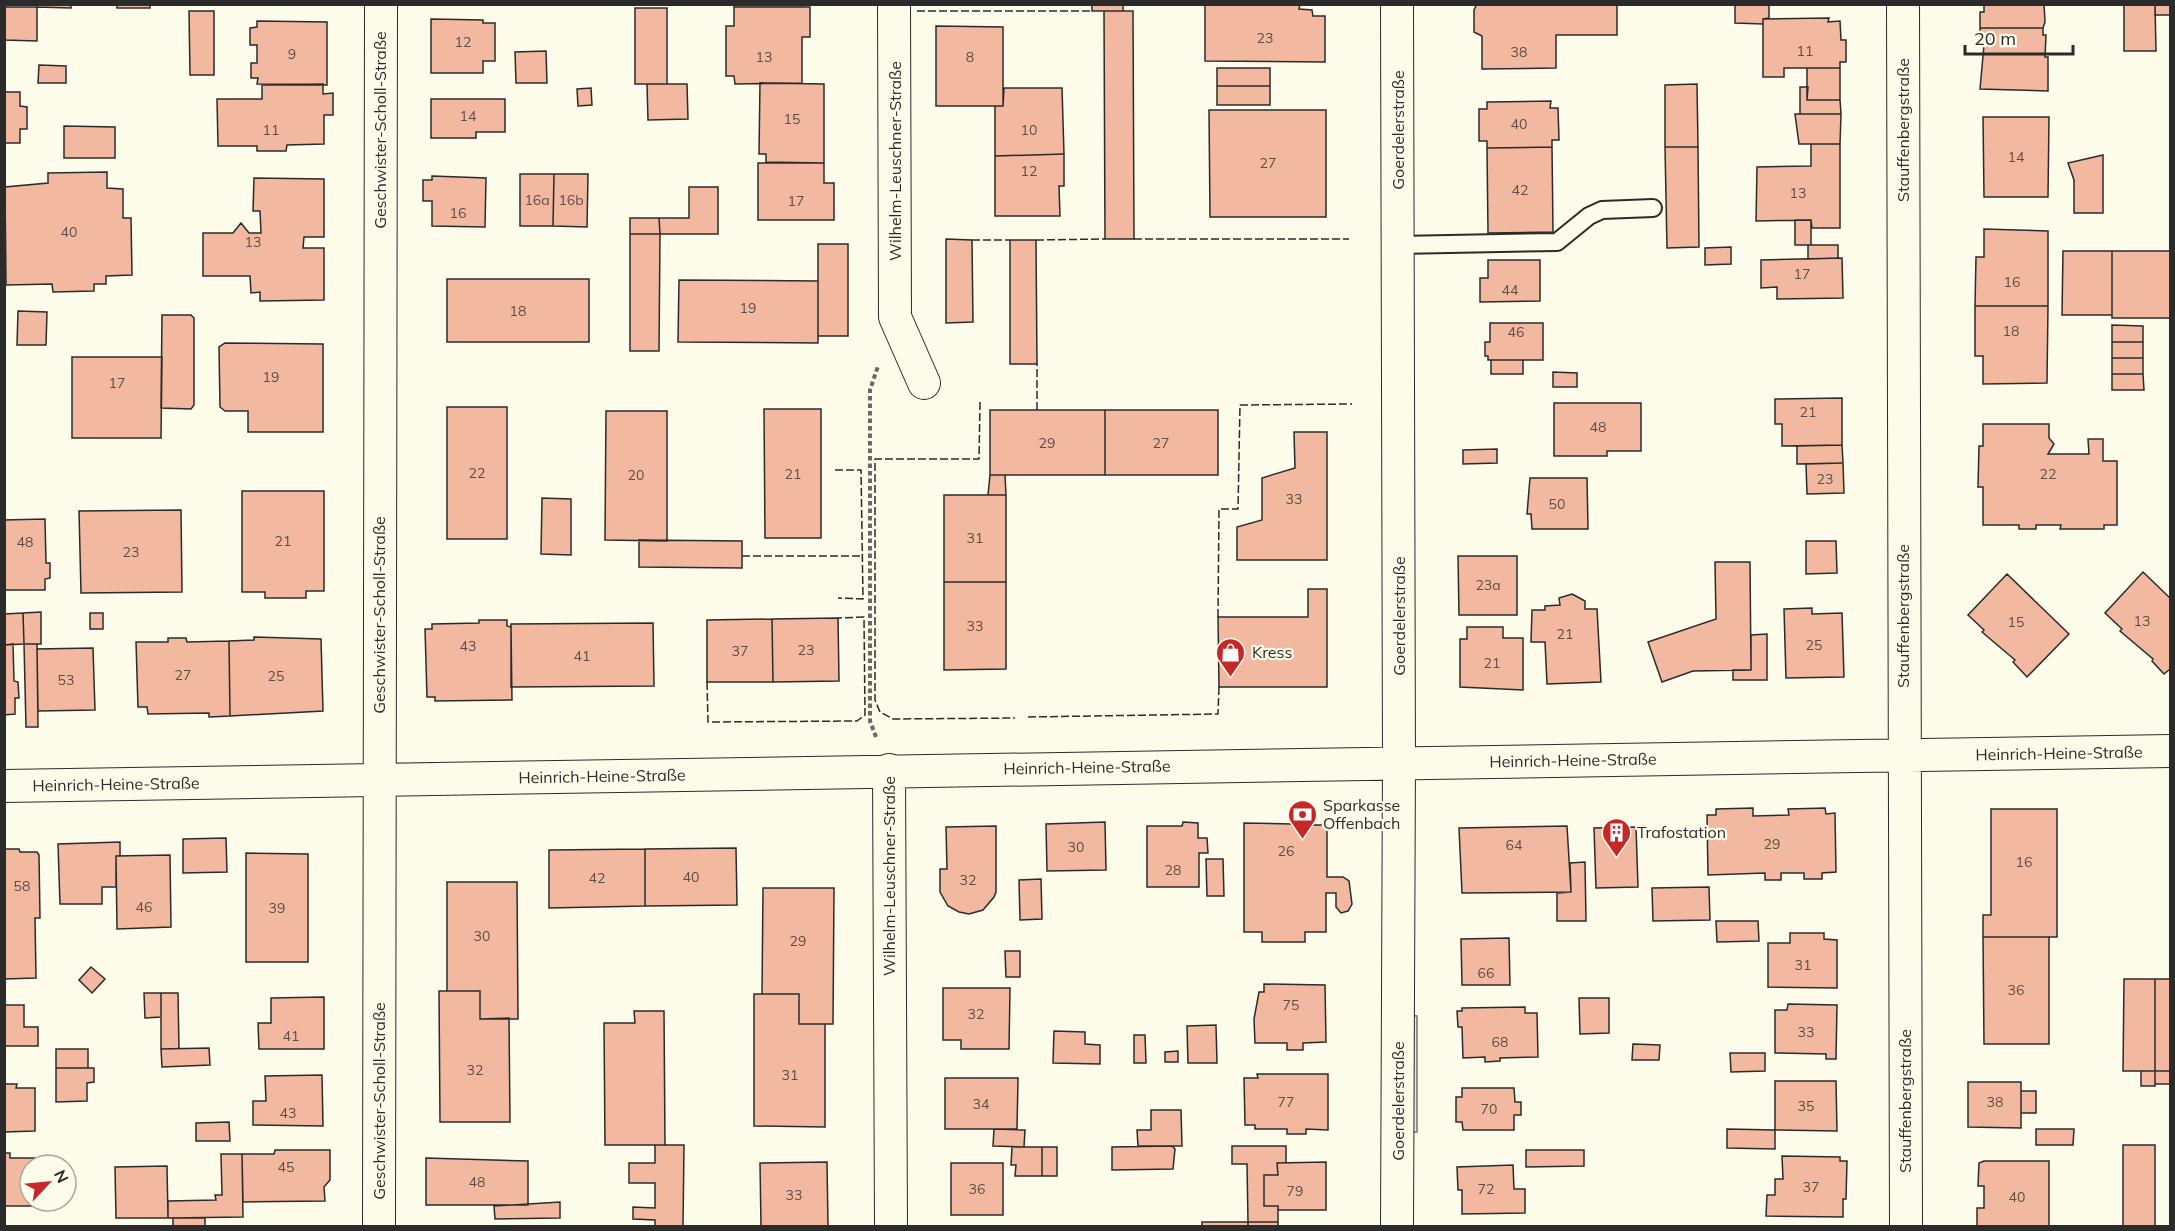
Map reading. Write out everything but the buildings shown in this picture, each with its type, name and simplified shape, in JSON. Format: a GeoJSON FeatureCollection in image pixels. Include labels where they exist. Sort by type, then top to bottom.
{"type":"FeatureCollection","features":[{"type":"Feature","properties":{"kind":"street","name":"Geschwister-Scholl-Straße"},"geometry":{"type":"LineString","coordinates":[[379,1227],[381,4]]}},
{"type":"Feature","properties":{"kind":"street","name":"Wilhelm-Leuschner-Straße"},"geometry":{"type":"LineString","coordinates":[[894,4],[895,317],[924,383]]}},
{"type":"Feature","properties":{"kind":"street","name":"Goerdelerstraße"},"geometry":{"type":"LineString","coordinates":[[1397,4],[1399,762],[1397,1227]]}},
{"type":"Feature","properties":{"kind":"street","name":"Stauffenbergstraße"},"geometry":{"type":"LineString","coordinates":[[1903,4],[1903,755],[1906,1227]]}},
{"type":"Feature","properties":{"kind":"street","name":"Heinrich-Heine-Straße"},"geometry":{"type":"LineString","coordinates":[[4,786],[2170,751]]}},
{"type":"Feature","properties":{"kind":"street","name":"Wilhelm-Leuschner-Straße"},"geometry":{"type":"LineString","coordinates":[[889,770],[891,1227]]}},
{"type":"Feature","properties":{"kind":"lane"},"geometry":{"type":"LineString","coordinates":[[1398,245],[1557,242],[1589,216],[1602,210],[1653,208]]}},
{"type":"Feature","properties":{"kind":"path","name":"Wilhelm-Leuschner-Straße"},"geometry":{"type":"LineString","coordinates":[[889,770],[870,721],[870,390],[895,317]]}},
{"type":"Feature","properties":{"kind":"shaded area"},"geometry":{"type":"Polygon","coordinates":[[[1406,1015],[1417,1016],[1417,1132],[1405,1132],[1406,1015]]]}},
{"type":"Feature","properties":{"kind":"fence"},"geometry":{"type":"LineString","coordinates":[[917,11],[1092,11]]}},
{"type":"Feature","properties":{"kind":"fence"},"geometry":{"type":"LineString","coordinates":[[1036,240],[1105,239]]}},
{"type":"Feature","properties":{"kind":"fence"},"geometry":{"type":"LineString","coordinates":[[1134,239],[1349,239]]}},
{"type":"Feature","properties":{"kind":"fence"},"geometry":{"type":"LineString","coordinates":[[972,240],[1010,240]]}},
{"type":"Feature","properties":{"kind":"fence"},"geometry":{"type":"LineString","coordinates":[[1037,364],[1037,410]]}},
{"type":"Feature","properties":{"kind":"fence"},"geometry":{"type":"LineString","coordinates":[[980,402],[979,459],[875,459],[875,700],[880,712],[893,719],[1015,718]]}},
{"type":"Feature","properties":{"kind":"fence"},"geometry":{"type":"LineString","coordinates":[[1218,617],[1219,509],[1238,509],[1240,405],[1352,404]]}},
{"type":"Feature","properties":{"kind":"fence"},"geometry":{"type":"LineString","coordinates":[[835,470],[861,470],[863,599],[838,598]]}},
{"type":"Feature","properties":{"kind":"fence"},"geometry":{"type":"LineString","coordinates":[[742,556],[863,556]]}},
{"type":"Feature","properties":{"kind":"fence"},"geometry":{"type":"LineString","coordinates":[[707,682],[708,722],[857,721],[865,715],[864,617],[838,618]]}},
{"type":"Feature","properties":{"kind":"fence"},"geometry":{"type":"LineString","coordinates":[[1028,717],[1218,714],[1219,687]]}},
{"type":"Feature","properties":{"kind":"place","name":"Kress"},"geometry":{"type":"Point","coordinates":[1231,678]}},
{"type":"Feature","properties":{"kind":"place","name":"Sparkasse Offenbach"},"geometry":{"type":"Point","coordinates":[1302,840]}},
{"type":"Feature","properties":{"kind":"place","name":"Trafostation"},"geometry":{"type":"Point","coordinates":[1616,858]}}]}
